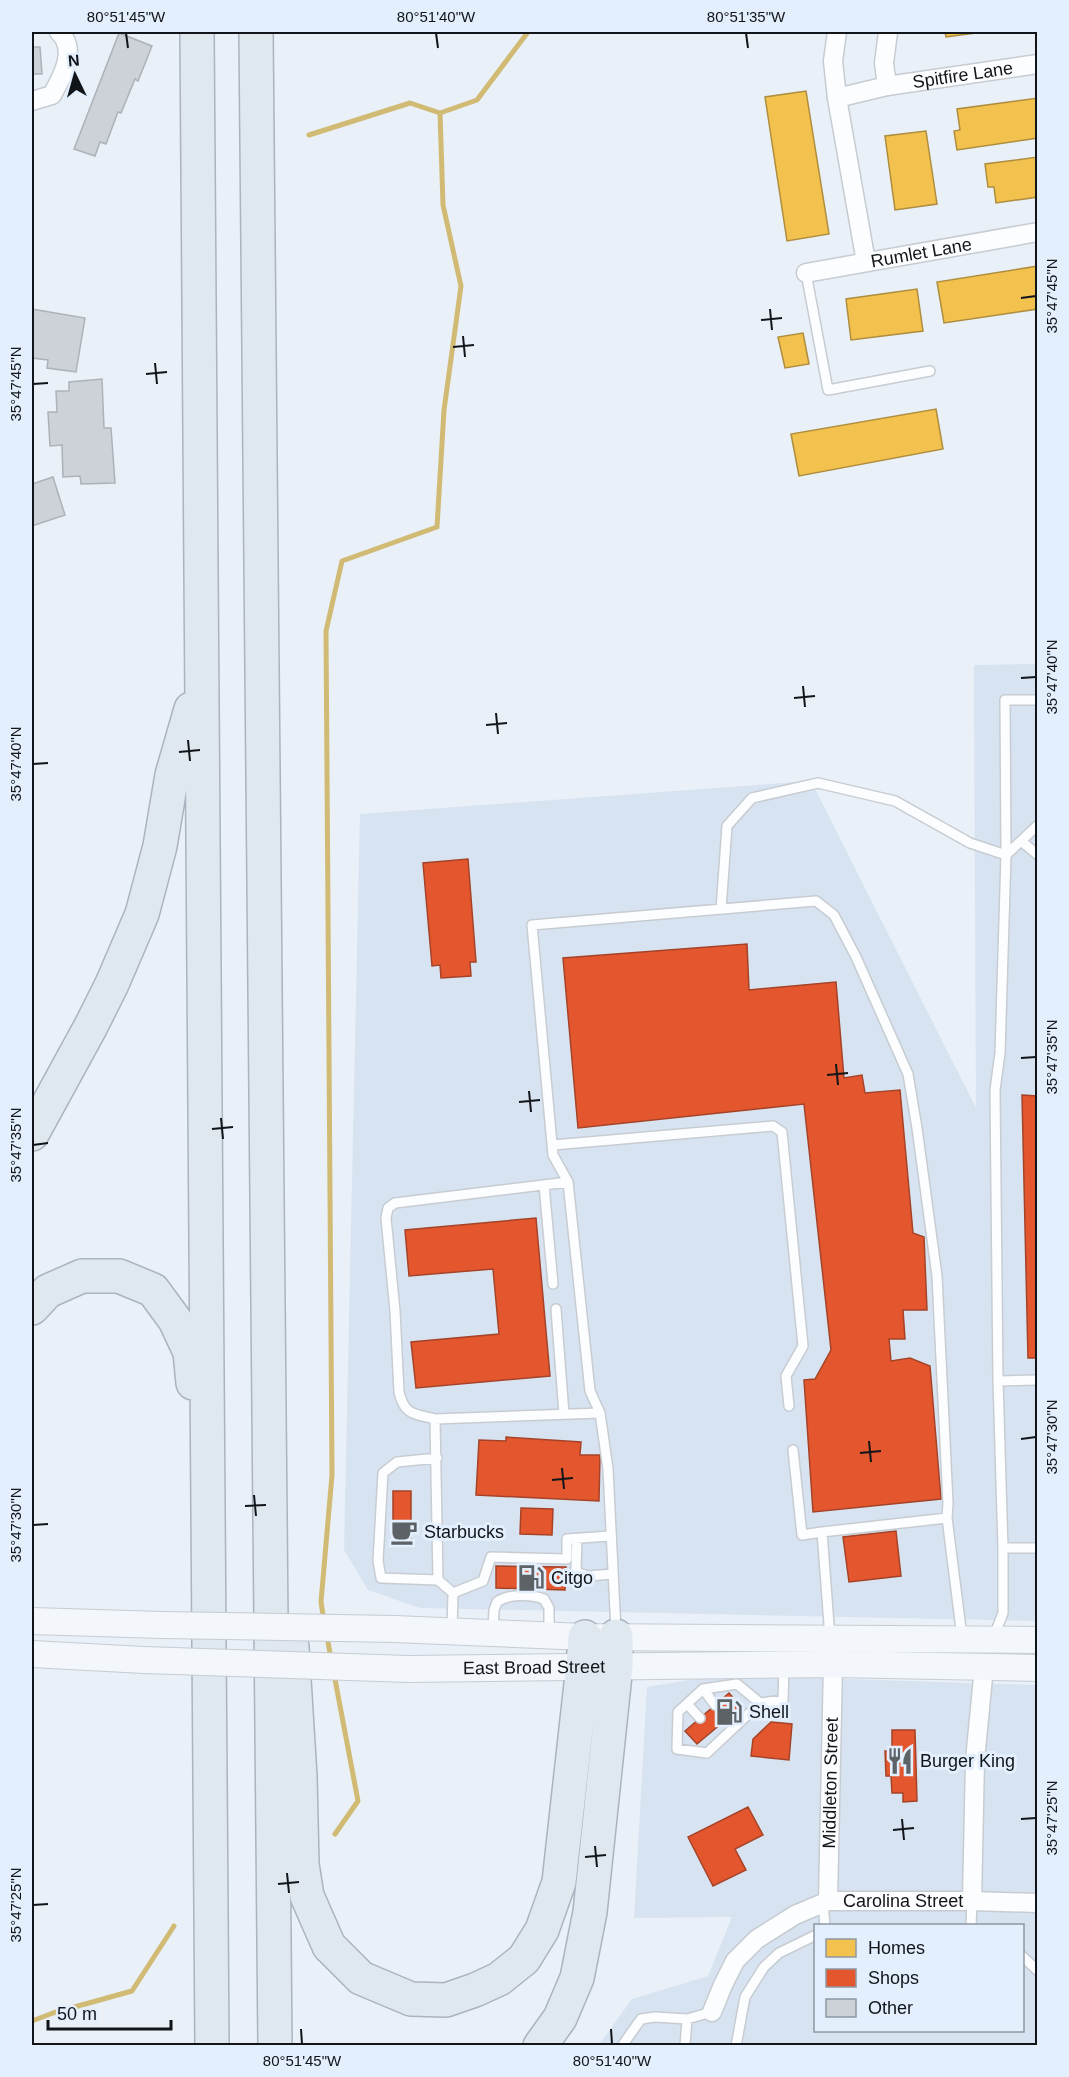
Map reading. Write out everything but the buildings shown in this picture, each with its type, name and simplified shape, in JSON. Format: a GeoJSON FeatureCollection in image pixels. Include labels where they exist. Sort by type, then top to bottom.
{"type":"FeatureCollection","features":[{"type":"Feature","properties":{"kind":"highway"},"geometry":{"type":"LineString","coordinates":[[196,32],[212,2046]]}},
{"type":"Feature","properties":{"kind":"highway"},"geometry":{"type":"LineString","coordinates":[[256,32],[275,2046]]}},
{"type":"Feature","properties":{"kind":"highway"},"geometry":{"type":"LineString","coordinates":[[32,1134],[92,1026],[142,914],[160,846],[172,775],[201,675]]}},
{"type":"Feature","properties":{"kind":"highway"},"geometry":{"type":"LineString","coordinates":[[267,1275],[300,1776],[302,1864],[307,1896],[329,1946],[361,1978],[411,1999],[446,2000],[499,1979],[524,1959],[542,1930],[559,1882],[600,1651]]}},
{"type":"Feature","properties":{"kind":"highway"},"geometry":{"type":"LineString","coordinates":[[32,1308],[48,1291],[82,1276],[119,1276],[153,1290],[175,1320],[190,1352],[210,1736]]}},
{"type":"Feature","properties":{"kind":"highway"},"geometry":{"type":"LineString","coordinates":[[540,2046],[560,2018],[577,1978],[591,1912],[600,1651]]}},
{"type":"Feature","properties":{"kind":"main road","name":"East Broad Street"},"geometry":{"type":"LineString","coordinates":[[32,1621],[493,1633],[549,1636],[600,1651],[784,1664],[1038,1668]]}},
{"type":"Feature","properties":{"kind":"main road","name":"East Broad Street"},"geometry":{"type":"LineString","coordinates":[[32,1654],[408,1669],[600,1651],[830,1638],[1038,1640]]}},
{"type":"Feature","properties":{"kind":"main road"},"geometry":{"type":"LineString","coordinates":[[984,1667],[993,1639]]}},
{"type":"Feature","properties":{"kind":"street"},"geometry":{"type":"LineString","coordinates":[[32,101],[52,95],[63,76],[69,55],[63,35],[59,32]]}},
{"type":"Feature","properties":{"kind":"street"},"geometry":{"type":"LineString","coordinates":[[837,32],[834,61],[837,98],[867,262]]}},
{"type":"Feature","properties":{"kind":"street"},"geometry":{"type":"LineString","coordinates":[[886,86],[884,63],[888,32]]}},
{"type":"Feature","properties":{"kind":"street","name":"Spitfire Lane"},"geometry":{"type":"LineString","coordinates":[[837,98],[886,86],[1038,64]]}},
{"type":"Feature","properties":{"kind":"street","name":"Rumlet Lane"},"geometry":{"type":"LineString","coordinates":[[806,273],[1038,232]]}},
{"type":"Feature","properties":{"kind":"street","name":"Middleton Street"},"geometry":{"type":"LineString","coordinates":[[826,1902],[832,1664]]}},
{"type":"Feature","properties":{"kind":"street"},"geometry":{"type":"LineString","coordinates":[[972,1901],[975,1760],[984,1667]]}},
{"type":"Feature","properties":{"kind":"street","name":"Carolina Street"},"geometry":{"type":"LineString","coordinates":[[712,2012],[735,1961],[758,1939],[795,1915],[826,1902],[1038,1903]]}},
{"type":"Feature","properties":{"kind":"lane"},"geometry":{"type":"LineString","coordinates":[[806,273],[828,390],[930,371]]}},
{"type":"Feature","properties":{"kind":"lane"},"geometry":{"type":"LineString","coordinates":[[993,1639],[1003,1613],[995,1090],[1000,1053],[1006,855],[1005,700],[1038,700]]}},
{"type":"Feature","properties":{"kind":"lane"},"geometry":{"type":"LineString","coordinates":[[721,909],[727,826],[752,798],[818,783],[895,801],[969,843],[1006,855]]}},
{"type":"Feature","properties":{"kind":"lane"},"geometry":{"type":"LineString","coordinates":[[1006,855],[1038,825]]}},
{"type":"Feature","properties":{"kind":"lane"},"geometry":{"type":"LineString","coordinates":[[1021,841],[1038,855]]}},
{"type":"Feature","properties":{"kind":"lane"},"geometry":{"type":"LineString","coordinates":[[600,1651],[612,1575],[608,1469],[600,1413],[590,1391],[568,1182],[554,1155],[532,925],[816,901],[834,915],[856,957],[908,1074],[937,1276],[947,1518],[963,1639]]}},
{"type":"Feature","properties":{"kind":"lane"},"geometry":{"type":"LineString","coordinates":[[553,1145],[772,1126],[782,1132],[803,1346],[786,1376],[789,1406]]}},
{"type":"Feature","properties":{"kind":"lane"},"geometry":{"type":"LineString","coordinates":[[568,1182],[395,1203],[388,1208],[386,1218],[395,1311],[399,1392],[407,1410],[435,1419],[600,1413]]}},
{"type":"Feature","properties":{"kind":"lane"},"geometry":{"type":"LineString","coordinates":[[544,1185],[553,1284]]}},
{"type":"Feature","properties":{"kind":"lane"},"geometry":{"type":"LineString","coordinates":[[556,1309],[564,1414]]}},
{"type":"Feature","properties":{"kind":"lane"},"geometry":{"type":"LineString","coordinates":[[998,1381],[1038,1380]]}},
{"type":"Feature","properties":{"kind":"lane"},"geometry":{"type":"LineString","coordinates":[[435,1419],[438,1580]]}},
{"type":"Feature","properties":{"kind":"lane"},"geometry":{"type":"LineString","coordinates":[[793,1450],[802,1535],[947,1518]]}},
{"type":"Feature","properties":{"kind":"lane"},"geometry":{"type":"LineString","coordinates":[[436,1458],[397,1462],[383,1473],[378,1561],[381,1578],[438,1580],[453,1593]]}},
{"type":"Feature","properties":{"kind":"lane"},"geometry":{"type":"LineString","coordinates":[[822,1532],[830,1638]]}},
{"type":"Feature","properties":{"kind":"lane"},"geometry":{"type":"LineString","coordinates":[[453,1593],[483,1581],[491,1557],[567,1559],[567,1539],[610,1536]]}},
{"type":"Feature","properties":{"kind":"lane"},"geometry":{"type":"LineString","coordinates":[[577,1539],[576,1568],[578,1573],[589,1576],[612,1575]]}},
{"type":"Feature","properties":{"kind":"lane"},"geometry":{"type":"LineString","coordinates":[[1003,1548],[1038,1548]]}},
{"type":"Feature","properties":{"kind":"lane"},"geometry":{"type":"LineString","coordinates":[[452,1632],[453,1593]]}},
{"type":"Feature","properties":{"kind":"lane"},"geometry":{"type":"LineString","coordinates":[[493,1633],[494,1610],[497,1602],[509,1596],[537,1597],[544,1599],[549,1608],[549,1636]]}},
{"type":"Feature","properties":{"kind":"lane"},"geometry":{"type":"LineString","coordinates":[[760,1703],[737,1684],[704,1689],[678,1712],[677,1749],[707,1753],[760,1703],[783,1700],[784,1664]]}},
{"type":"Feature","properties":{"kind":"lane"},"geometry":{"type":"LineString","coordinates":[[704,1689],[715,1705]]}},
{"type":"Feature","properties":{"kind":"lane"},"geometry":{"type":"LineString","coordinates":[[687,1704],[700,1718]]}},
{"type":"Feature","properties":{"kind":"lane"},"geometry":{"type":"LineString","coordinates":[[726,1719],[734,1727]]}},
{"type":"Feature","properties":{"kind":"lane"},"geometry":{"type":"LineString","coordinates":[[711,1732],[719,1741]]}},
{"type":"Feature","properties":{"kind":"lane"},"geometry":{"type":"LineString","coordinates":[[971,1924],[972,1901]]}},
{"type":"Feature","properties":{"kind":"lane"},"geometry":{"type":"LineString","coordinates":[[825,1924],[826,1902]]}},
{"type":"Feature","properties":{"kind":"lane"},"geometry":{"type":"LineString","coordinates":[[736,2046],[745,1997],[764,1967],[778,1953],[814,1936]]}},
{"type":"Feature","properties":{"kind":"lane"},"geometry":{"type":"LineString","coordinates":[[1024,1957],[1038,1971]]}},
{"type":"Feature","properties":{"kind":"lane"},"geometry":{"type":"LineString","coordinates":[[622,2046],[641,2019],[655,2017],[687,2019],[712,2012]]}},
{"type":"Feature","properties":{"kind":"lane"},"geometry":{"type":"LineString","coordinates":[[685,2046],[687,2019]]}},
{"type":"Feature","properties":{"kind":"shaded area"},"geometry":{"type":"Polygon","coordinates":[[[1037,664],[1037,1621],[420,1608],[368,1590],[344,1550],[360,814],[811,781],[976,1108],[974,665],[1037,664]]]}},
{"type":"Feature","properties":{"kind":"shaded area"},"geometry":{"type":"Polygon","coordinates":[[[721,1675],[1037,1685],[1037,2045],[598,2046],[632,1999],[708,1976],[732,1917],[634,1918],[647,1687],[721,1675]]]}},
{"type":"Feature","properties":{"kind":"waterway"},"geometry":{"type":"LineString","coordinates":[[324,1621],[321,1602],[332,1475],[326,631],[342,561],[437,527],[444,410],[461,286],[443,205],[440,113],[477,100],[528,32]]}},
{"type":"Feature","properties":{"kind":"waterway"},"geometry":{"type":"LineString","coordinates":[[309,135],[410,103],[440,113]]}},
{"type":"Feature","properties":{"kind":"waterway"},"geometry":{"type":"LineString","coordinates":[[327,1636],[331,1659]]}},
{"type":"Feature","properties":{"kind":"waterway"},"geometry":{"type":"LineString","coordinates":[[334,1674],[358,1801],[335,1834]]}},
{"type":"Feature","properties":{"kind":"waterway"},"geometry":{"type":"LineString","coordinates":[[32,2021],[132,1991],[174,1926]]}},
{"type":"Feature","properties":{"kind":"place","name":"Starbucks"},"geometry":{"type":"Point","coordinates":[404,1532]}},
{"type":"Feature","properties":{"kind":"place","name":"Citgo"},"geometry":{"type":"Point","coordinates":[531,1578]}},
{"type":"Feature","properties":{"kind":"place","name":"Shell"},"geometry":{"type":"Point","coordinates":[729,1712]}},
{"type":"Feature","properties":{"kind":"place","name":"Burger King"},"geometry":{"type":"Point","coordinates":[900,1761]}}]}
